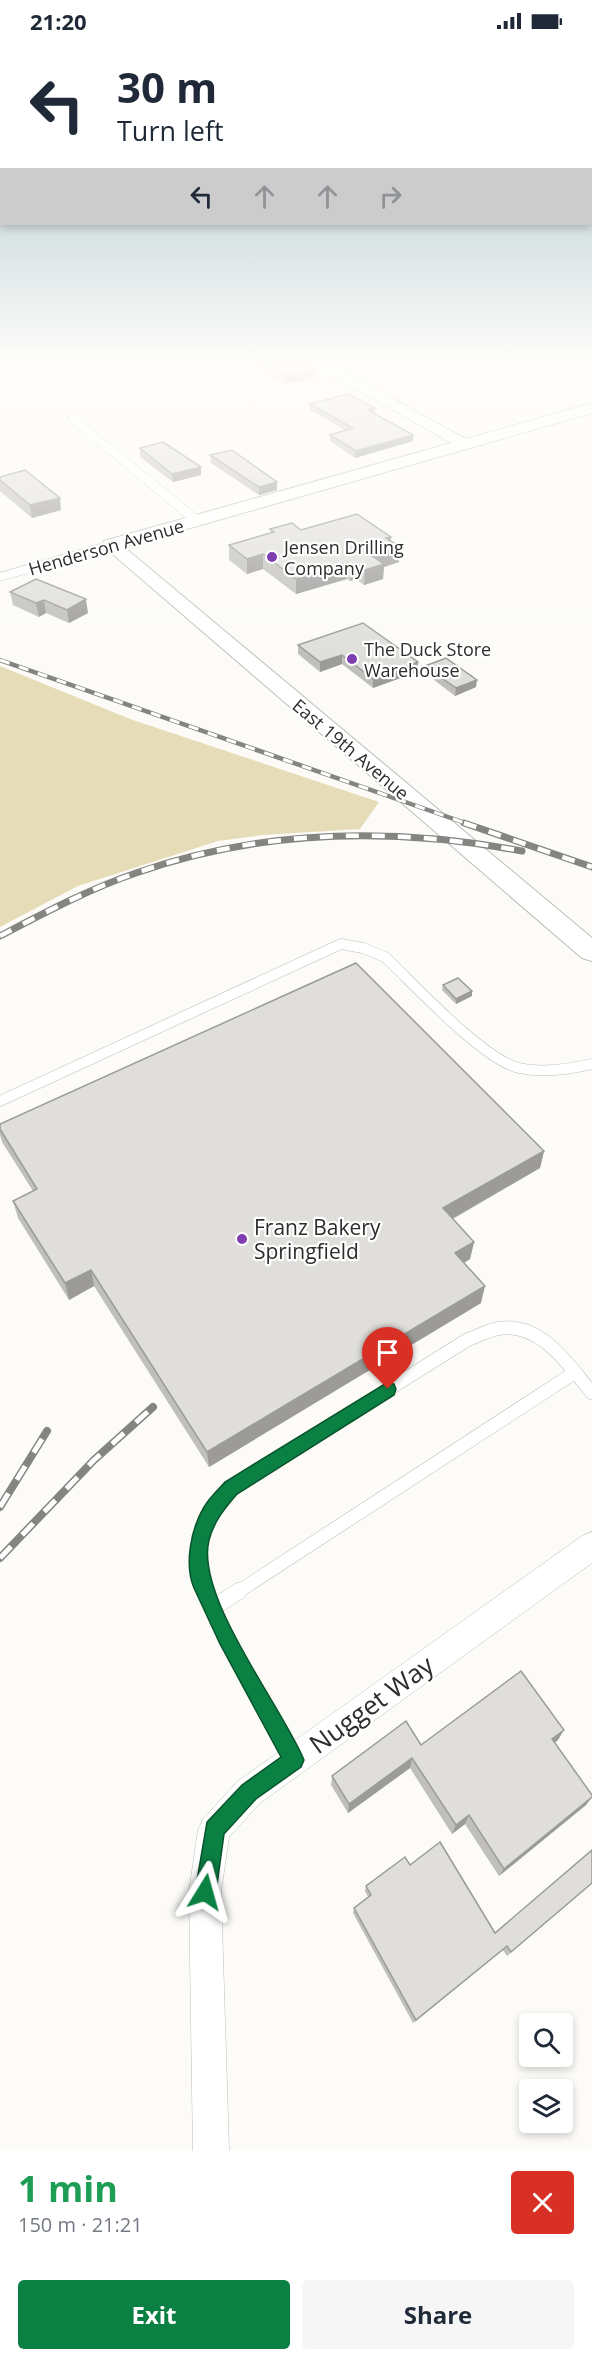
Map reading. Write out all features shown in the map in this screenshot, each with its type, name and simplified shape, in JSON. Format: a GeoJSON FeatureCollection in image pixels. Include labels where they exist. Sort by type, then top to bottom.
{"type":"FeatureCollection","features":[{"type":"Feature","properties":{"kind":"street"},"geometry":{"type":"LineString","coordinates":[[125,461],[197,520]]}},
{"type":"Feature","properties":{"kind":"street","name":"Henderson Avenue"},"geometry":{"type":"LineString","coordinates":[[0,577],[403,461]]}},
{"type":"Feature","properties":{"kind":"street","name":"East 19th Avenue"},"geometry":{"type":"LineString","coordinates":[[111,545],[592,952]]}},
{"type":"Feature","properties":{"kind":"street","name":"Nugget Way"},"geometry":{"type":"LineString","coordinates":[[211,2151],[205,1892],[214,1830],[249,1792],[592,1546]]}},
{"type":"Feature","properties":{"kind":"lane"},"geometry":{"type":"LineString","coordinates":[[0,1101],[341,945],[363,948],[385,957],[489,1055],[519,1068],[569,1069],[592,1064]]}},
{"type":"Feature","properties":{"kind":"lane"},"geometry":{"type":"LineString","coordinates":[[294,1760],[201,1582],[199,1542],[211,1511],[231,1488],[466,1340],[503,1328],[528,1331],[547,1342],[592,1393]]}},
{"type":"Feature","properties":{"kind":"lane"},"geometry":{"type":"LineString","coordinates":[[213,1608],[574,1372]]}},
{"type":"Feature","properties":{"kind":"shaded area"},"geometry":{"type":"Polygon","coordinates":[[[0,666],[130,719],[379,802],[360,829],[263,835],[218,841],[78,886],[0,927],[0,666]]]}},
{"type":"Feature","properties":{"kind":"building"},"geometry":{"type":"Polygon","coordinates":[[[157,461],[193,461],[201,467],[172,474],[157,461]]]}},
{"type":"Feature","properties":{"kind":"building"},"geometry":{"type":"Polygon","coordinates":[[[220,461],[248,461],[277,482],[259,487],[220,461]]]}},
{"type":"Feature","properties":{"kind":"building"},"geometry":{"type":"Polygon","coordinates":[[[25,470],[60,498],[30,505],[0,480],[0,477],[25,470]]]}},
{"type":"Feature","properties":{"kind":"building"},"geometry":{"type":"Polygon","coordinates":[[[357,514],[391,537],[386,538],[400,547],[372,556],[384,564],[365,570],[357,564],[351,566],[347,563],[296,579],[263,554],[247,559],[229,545],[274,532],[270,529],[292,523],[301,530],[357,514]]]}},
{"type":"Feature","properties":{"kind":"building"},"geometry":{"type":"Polygon","coordinates":[[[36,579],[86,599],[67,610],[44,600],[36,603],[10,592],[36,579]]]}},
{"type":"Feature","properties":{"kind":"building","name":"The Duck Store Warehouse"},"geometry":{"type":"Polygon","coordinates":[[[363,623],[418,662],[373,679],[342,655],[320,662],[298,645],[363,623]]]}},
{"type":"Feature","properties":{"kind":"building"},"geometry":{"type":"Polygon","coordinates":[[[446,658],[477,680],[456,688],[425,666],[446,658]]]}},
{"type":"Feature","properties":{"kind":"building","name":"Franz Bakery Springfield"},"geometry":{"type":"Polygon","coordinates":[[[356,963],[544,1151],[443,1208],[474,1242],[455,1253],[485,1286],[207,1452],[91,1270],[65,1283],[13,1201],[37,1189],[0,1129],[0,1124],[356,963]]]}},
{"type":"Feature","properties":{"kind":"building"},"geometry":{"type":"Polygon","coordinates":[[[458,978],[472,991],[456,999],[443,985],[458,978]]]}},
{"type":"Feature","properties":{"kind":"building"},"geometry":{"type":"Polygon","coordinates":[[[521,1671],[564,1730],[552,1739],[592,1797],[504,1869],[469,1815],[456,1825],[412,1758],[349,1804],[332,1776],[406,1721],[421,1745],[521,1671]]]}},
{"type":"Feature","properties":{"kind":"building"},"geometry":{"type":"Polygon","coordinates":[[[440,1842],[495,1933],[592,1850],[592,1883],[511,1952],[507,1946],[416,2020],[354,1908],[371,1895],[366,1886],[405,1857],[410,1865],[440,1842]]]}},
{"type":"Feature","properties":{"kind":"railway"},"geometry":{"type":"LineString","coordinates":[[0,660],[468,824]]}},
{"type":"Feature","properties":{"kind":"railway"},"geometry":{"type":"LineString","coordinates":[[464,823],[592,867]]}},
{"type":"Feature","properties":{"kind":"railway"},"geometry":{"type":"LineString","coordinates":[[0,936],[118,879],[183,858],[279,840],[328,836],[425,838],[522,851]]}},
{"type":"Feature","properties":{"kind":"railway"},"geometry":{"type":"LineString","coordinates":[[0,1558],[94,1460],[153,1407]]}},
{"type":"Feature","properties":{"kind":"railway"},"geometry":{"type":"LineString","coordinates":[[0,1507],[47,1431]]}},
{"type":"Feature","properties":{"kind":"place","name":"Jensen Drilling Company"},"geometry":{"type":"Point","coordinates":[272,557]}},
{"type":"Feature","properties":{"kind":"place","name":"The Duck Store Warehouse"},"geometry":{"type":"Point","coordinates":[352,659]}},
{"type":"Feature","properties":{"kind":"place","name":"Franz Bakery Springfield"},"geometry":{"type":"Point","coordinates":[242,1239]}},
{"type":"Feature","properties":{"kind":"route"},"geometry":{"type":"LineString","coordinates":[[205,1892],[214,1830],[249,1792],[294,1760],[226,1637],[201,1582],[199,1542],[211,1511],[231,1488],[388,1389]]}}]}
